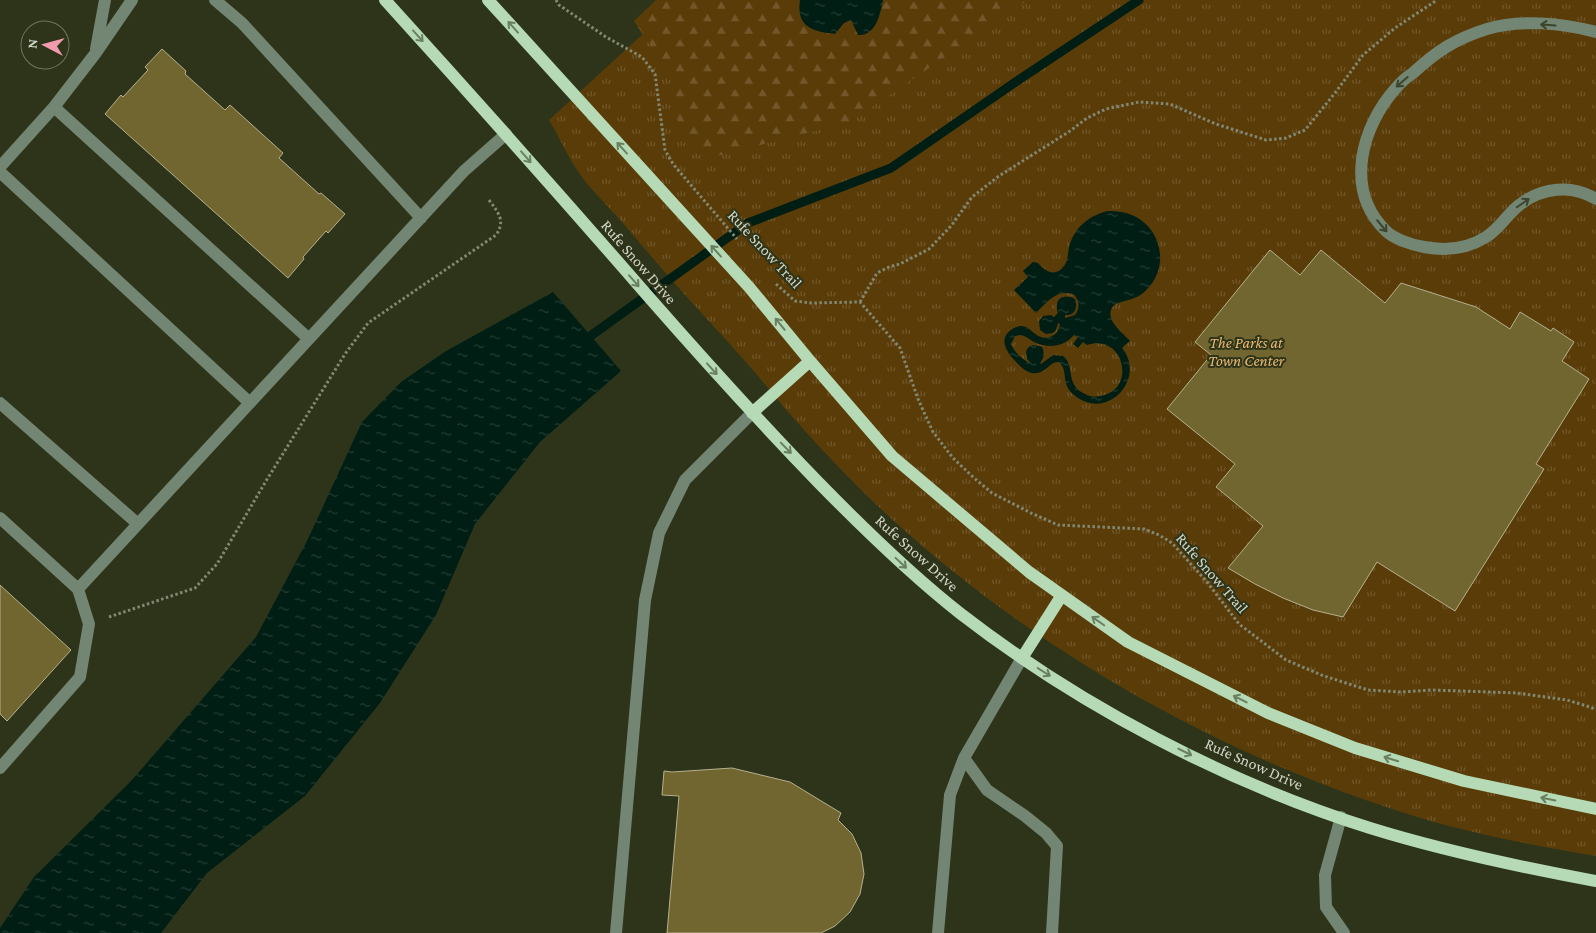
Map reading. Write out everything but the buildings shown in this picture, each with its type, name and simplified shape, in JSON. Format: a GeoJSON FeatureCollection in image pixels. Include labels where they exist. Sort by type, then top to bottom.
{"type":"FeatureCollection","features":[{"type":"Feature","properties":{"kind":"main road","name":"Rufe Snow Drive"},"geometry":{"type":"LineString","coordinates":[[385,0],[752,413],[862,526],[912,574],[960,613],[1022,658],[1097,705],[1159,739],[1232,775],[1369,828],[1447,850],[1529,869],[1596,881]]}},
{"type":"Feature","properties":{"kind":"main road"},"geometry":{"type":"LineString","coordinates":[[488,0],[749,287],[892,456],[1029,572],[1128,642],[1268,713],[1355,748],[1464,781],[1596,809]]}},
{"type":"Feature","properties":{"kind":"main road"},"geometry":{"type":"LineString","coordinates":[[752,413],[810,361]]}},
{"type":"Feature","properties":{"kind":"main road"},"geometry":{"type":"LineString","coordinates":[[1022,658],[1062,596]]}},
{"type":"Feature","properties":{"kind":"lane"},"geometry":{"type":"LineString","coordinates":[[95,54],[105,0]]}},
{"type":"Feature","properties":{"kind":"lane"},"geometry":{"type":"LineString","coordinates":[[0,167],[54,108],[95,54],[132,0]]}},
{"type":"Feature","properties":{"kind":"lane"},"geometry":{"type":"LineString","coordinates":[[215,0],[242,23],[421,218]]}},
{"type":"Feature","properties":{"kind":"lane"},"geometry":{"type":"LineString","coordinates":[[1596,32],[1547,24],[1513,23],[1488,28],[1460,39],[1435,53],[1396,87],[1379,111],[1365,140],[1360,166],[1362,190],[1370,211],[1386,232],[1410,244],[1433,249],[1462,248],[1487,237],[1519,205],[1547,191],[1562,188],[1588,194],[1596,199]]}},
{"type":"Feature","properties":{"kind":"lane"},"geometry":{"type":"LineString","coordinates":[[54,108],[309,339]]}},
{"type":"Feature","properties":{"kind":"lane"},"geometry":{"type":"LineString","coordinates":[[78,589],[464,170],[506,134]]}},
{"type":"Feature","properties":{"kind":"lane"},"geometry":{"type":"LineString","coordinates":[[0,172],[250,403]]}},
{"type":"Feature","properties":{"kind":"lane"},"geometry":{"type":"LineString","coordinates":[[0,403],[138,524]]}},
{"type":"Feature","properties":{"kind":"lane"},"geometry":{"type":"LineString","coordinates":[[616,933],[645,600],[659,533],[685,480],[752,413]]}},
{"type":"Feature","properties":{"kind":"lane"},"geometry":{"type":"LineString","coordinates":[[0,518],[78,589],[89,624],[80,677],[0,768]]}},
{"type":"Feature","properties":{"kind":"lane"},"geometry":{"type":"LineString","coordinates":[[938,933],[950,796],[964,758],[1022,658]]}},
{"type":"Feature","properties":{"kind":"lane"},"geometry":{"type":"LineString","coordinates":[[964,758],[987,790],[1025,816],[1046,833],[1057,846],[1052,933]]}},
{"type":"Feature","properties":{"kind":"lane"},"geometry":{"type":"LineString","coordinates":[[1341,817],[1325,875],[1326,907],[1344,933]]}},
{"type":"Feature","properties":{"kind":"path","name":"Rufe Snow Trail"},"geometry":{"type":"LineString","coordinates":[[556,0],[559,5],[606,37],[642,57],[655,74],[665,150],[673,164],[742,244]]}},
{"type":"Feature","properties":{"kind":"path"},"geometry":{"type":"LineString","coordinates":[[860,302],[877,274],[929,249],[951,226],[972,197],[999,176],[1087,118],[1106,109],[1139,102],[1170,104],[1216,124],[1266,140],[1286,138],[1305,130],[1364,55],[1395,28],[1437,0]]}},
{"type":"Feature","properties":{"kind":"path"},"geometry":{"type":"LineString","coordinates":[[89,624],[195,588],[217,564],[345,354],[368,322],[496,235],[501,225],[500,214],[489,200]]}},
{"type":"Feature","properties":{"kind":"path","name":"Rufe Snow Trail"},"geometry":{"type":"LineString","coordinates":[[773,281],[795,301],[812,303],[860,302],[900,348],[918,400],[933,432],[953,458],[974,478],[999,496],[1058,525],[1144,529],[1159,535],[1172,544],[1207,582],[1239,624],[1286,660],[1324,676],[1368,690],[1517,693],[1567,700],[1596,710]]}},
{"type":"Feature","properties":{"kind":"green space"},"geometry":{"type":"Polygon","coordinates":[[[656,0],[1028,0],[850,122],[709,158],[683,141],[670,75],[634,21],[656,0]]]}},
{"type":"Feature","properties":{"kind":"green space","name":"The Parks at Town Center"},"geometry":{"type":"Polygon","coordinates":[[[680,0],[1596,0],[1596,856],[1489,836],[1409,815],[1316,782],[1251,754],[1187,723],[1124,689],[1004,611],[948,567],[882,510],[805,431],[591,189],[573,163],[549,120],[680,0]]]}},
{"type":"Feature","properties":{"kind":"water"},"geometry":{"type":"Polygon","coordinates":[[[800,0],[883,0],[876,24],[869,32],[858,35],[851,20],[844,23],[835,34],[819,31],[807,26],[803,22],[799,9],[800,0]]]}},
{"type":"Feature","properties":{"kind":"water"},"geometry":{"type":"Polygon","coordinates":[[[1108,211],[1125,213],[1143,222],[1151,229],[1156,238],[1160,258],[1155,278],[1147,289],[1138,296],[1115,305],[1111,310],[1110,314],[1113,323],[1130,341],[1122,348],[1128,359],[1130,371],[1127,382],[1121,392],[1112,399],[1102,403],[1090,403],[1078,398],[1068,388],[1064,370],[1059,362],[1041,372],[1030,372],[1022,368],[1013,359],[1004,341],[1005,336],[1009,332],[1019,326],[1026,327],[1041,337],[1048,338],[1054,335],[1060,324],[1058,323],[1053,333],[1046,334],[1040,330],[1039,321],[1043,316],[1051,315],[1054,317],[1058,313],[1058,301],[1063,297],[1070,297],[1075,299],[1076,302],[1075,310],[1071,314],[1065,315],[1065,318],[1075,315],[1078,310],[1078,304],[1073,294],[1062,293],[1057,295],[1036,313],[1014,290],[1028,277],[1023,271],[1033,262],[1038,263],[1050,272],[1061,270],[1068,257],[1071,240],[1079,228],[1083,223],[1108,211]],[[1020,335],[1015,336],[1011,344],[1021,357],[1029,363],[1026,352],[1028,347],[1034,345],[1043,349],[1044,355],[1041,364],[1053,355],[1063,356],[1067,360],[1075,385],[1087,395],[1100,396],[1112,392],[1119,384],[1122,375],[1122,364],[1118,355],[1110,347],[1100,344],[1087,345],[1083,342],[1078,348],[1073,344],[1078,337],[1074,335],[1066,342],[1056,346],[1045,346],[1020,335]]]}},
{"type":"Feature","properties":{"kind":"water"},"geometry":{"type":"Polygon","coordinates":[[[553,292],[621,371],[540,442],[475,524],[436,615],[380,703],[305,796],[207,873],[161,933],[0,933],[0,928],[34,877],[132,780],[256,637],[308,539],[362,422],[401,382],[446,351],[553,292]]]}},
{"type":"Feature","properties":{"kind":"waterway"},"geometry":{"type":"LineString","coordinates":[[582,342],[748,223],[891,168],[1139,0]]}}]}
